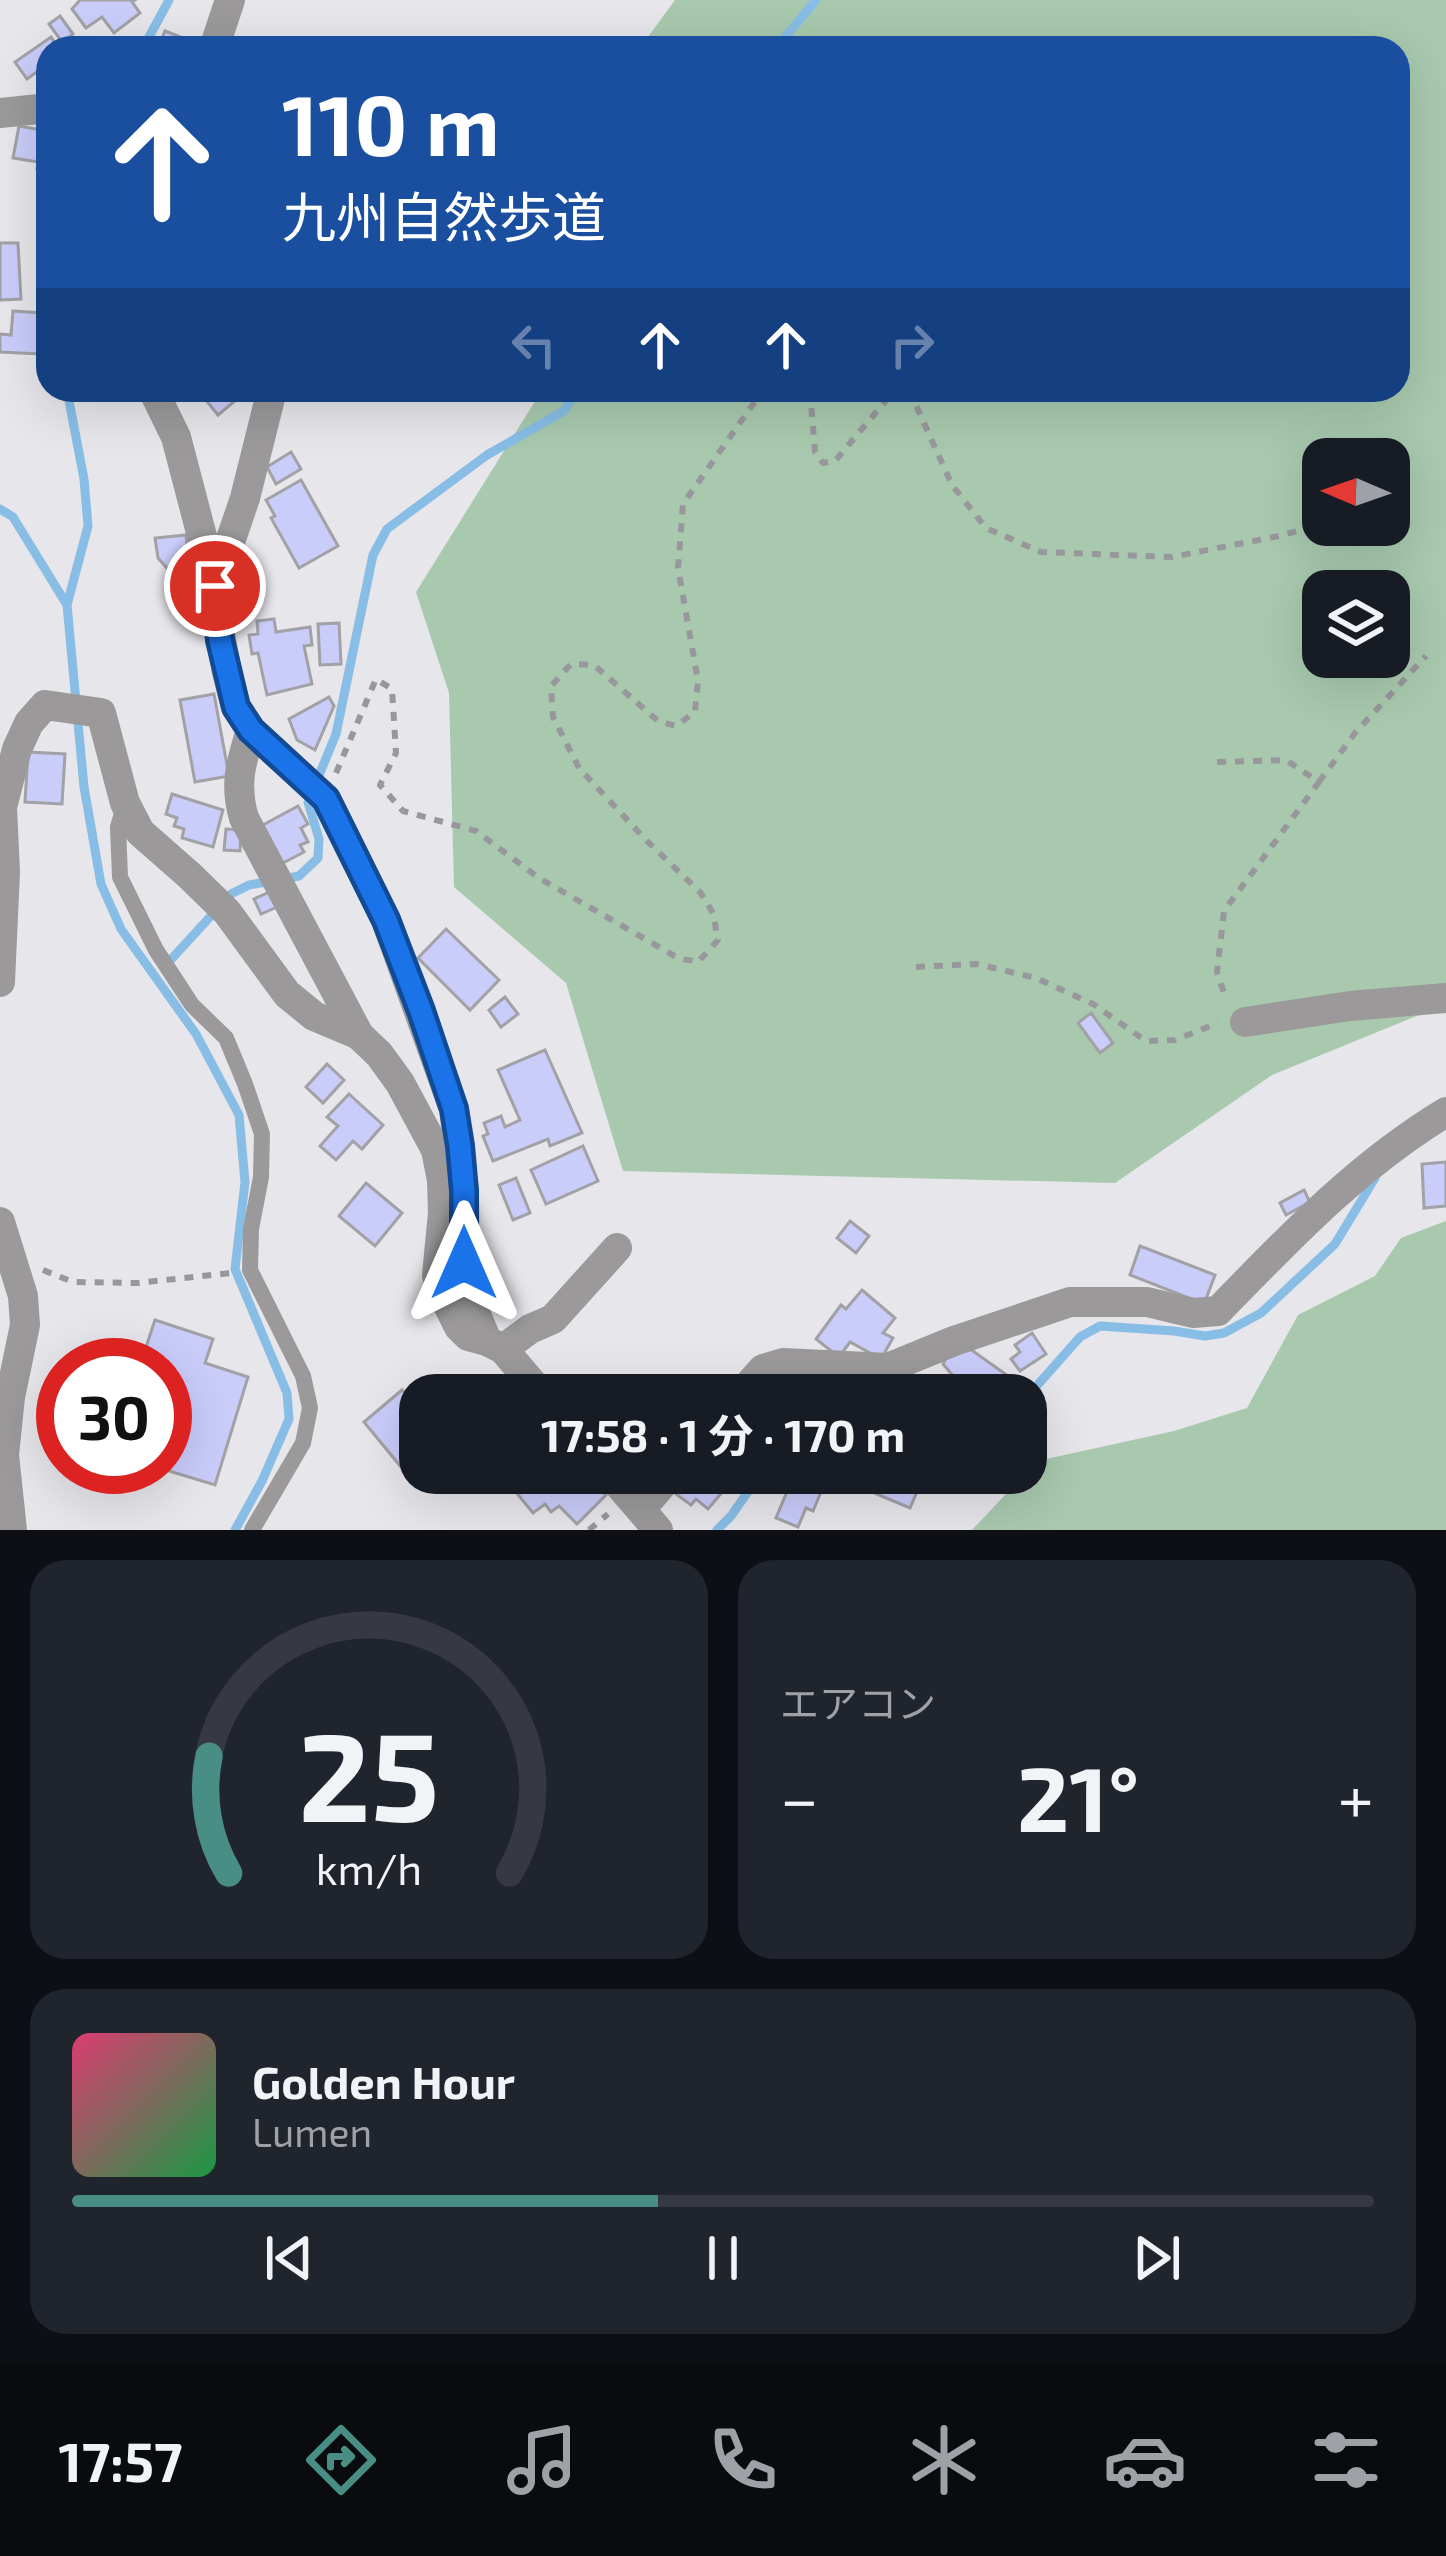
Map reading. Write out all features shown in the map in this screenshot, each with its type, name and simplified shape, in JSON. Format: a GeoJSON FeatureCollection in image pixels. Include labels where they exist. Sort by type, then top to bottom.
{"type":"FeatureCollection","features":[{"type":"Feature","properties":{"kind":"street"},"geometry":{"type":"LineString","coordinates":[[218,36],[230,0]]}},
{"type":"Feature","properties":{"kind":"street"},"geometry":{"type":"LineString","coordinates":[[0,113],[36,109]]}},
{"type":"Feature","properties":{"kind":"street"},"geometry":{"type":"LineString","coordinates":[[159,402],[176,437],[215,586],[216,613],[236,707],[251,730],[325,798],[386,920],[454,1109],[464,1191],[465,1288],[495,1345],[522,1374]]}},
{"type":"Feature","properties":{"kind":"street"},"geometry":{"type":"LineString","coordinates":[[215,586],[245,498],[269,402]]}},
{"type":"Feature","properties":{"kind":"street"},"geometry":{"type":"LineString","coordinates":[[0,982],[5,872],[1,812],[16,748],[45,705],[101,713],[125,802],[140,832],[217,902],[287,994],[314,1016],[359,1035]]}},
{"type":"Feature","properties":{"kind":"street"},"geometry":{"type":"LineString","coordinates":[[251,730],[238,782],[244,818],[359,1035],[400,1083],[436,1150],[443,1213],[437,1275],[459,1327],[468,1336],[495,1345],[553,1318],[617,1248]]}},
{"type":"Feature","properties":{"kind":"street"},"geometry":{"type":"LineString","coordinates":[[1234,1021],[1446,998]]}},
{"type":"Feature","properties":{"kind":"street"},"geometry":{"type":"LineString","coordinates":[[759,1374],[783,1364],[888,1368],[1070,1302],[1147,1302],[1193,1313],[1218,1311],[1347,1182],[1400,1140],[1446,1112]]}},
{"type":"Feature","properties":{"kind":"street"},"geometry":{"type":"LineString","coordinates":[[0,1222],[23,1296],[25,1325],[4,1455],[12,1530]]}},
{"type":"Feature","properties":{"kind":"street"},"geometry":{"type":"LineString","coordinates":[[627,1494],[651,1522],[663,1494]]}},
{"type":"Feature","properties":{"kind":"lane"},"geometry":{"type":"LineString","coordinates":[[125,802],[118,826],[119,877],[156,950],[192,1005],[226,1038],[262,1134],[250,1270],[303,1376],[310,1408],[303,1443],[252,1530]]}},
{"type":"Feature","properties":{"kind":"path"},"geometry":{"type":"LineString","coordinates":[[325,798],[376,679],[392,688],[396,753],[380,785],[403,811],[476,831],[539,878],[678,958],[698,962],[718,940],[713,913],[700,892],[579,768],[553,717],[551,686],[571,664],[594,665],[658,721],[676,726],[695,712],[698,681],[678,568],[683,504],[755,402]]}},
{"type":"Feature","properties":{"kind":"path"},"geometry":{"type":"LineString","coordinates":[[811,402],[815,452],[823,464],[835,461],[884,402]]}},
{"type":"Feature","properties":{"kind":"path"},"geometry":{"type":"LineString","coordinates":[[910,402],[952,485],[986,528],[1041,552],[1172,557],[1302,530]]}},
{"type":"Feature","properties":{"kind":"path"},"geometry":{"type":"LineString","coordinates":[[916,968],[977,964],[1036,978],[1094,1004],[1146,1042],[1175,1040],[1234,1021],[1217,973],[1224,911],[1355,733],[1426,656]]}},
{"type":"Feature","properties":{"kind":"path"},"geometry":{"type":"LineString","coordinates":[[1217,762],[1286,760],[1319,782]]}},
{"type":"Feature","properties":{"kind":"path"},"geometry":{"type":"LineString","coordinates":[[33,1256],[41,1269],[73,1282],[136,1283],[215,1275]]}},
{"type":"Feature","properties":{"kind":"green space"},"geometry":{"type":"Polygon","coordinates":[[[675,0],[1446,0],[1446,1004],[1272,1075],[1115,1183],[623,1171],[566,983],[454,887],[449,693],[416,592],[535,402],[1410,402],[1410,36],[649,36],[675,0]]]}},
{"type":"Feature","properties":{"kind":"green space"},"geometry":{"type":"Polygon","coordinates":[[[1446,1221],[1446,1530],[972,1530],[1006,1494],[1047,1494],[1047,1459],[1174,1431],[1247,1408],[1298,1315],[1375,1276],[1401,1238],[1446,1221]]]}},
{"type":"Feature","properties":{"kind":"building"},"geometry":{"type":"Polygon","coordinates":[[[80,0],[135,0],[140,13],[114,33],[102,17],[86,28],[72,9],[80,0]]]}},
{"type":"Feature","properties":{"kind":"building"},"geometry":{"type":"Polygon","coordinates":[[[60,16],[73,34],[58,36],[49,24],[60,16]]]}},
{"type":"Feature","properties":{"kind":"building"},"geometry":{"type":"Polygon","coordinates":[[[36,47],[36,73],[27,79],[15,62],[36,47]]]}},
{"type":"Feature","properties":{"kind":"building"},"geometry":{"type":"Polygon","coordinates":[[[19,126],[36,129],[36,162],[13,158],[19,126]]]}},
{"type":"Feature","properties":{"kind":"building"},"geometry":{"type":"Polygon","coordinates":[[[0,243],[18,243],[21,299],[0,300],[0,243]]]}},
{"type":"Feature","properties":{"kind":"building"},"geometry":{"type":"Polygon","coordinates":[[[13,311],[36,313],[36,354],[0,352],[0,334],[11,335],[13,311]]]}},
{"type":"Feature","properties":{"kind":"building"},"geometry":{"type":"Polygon","coordinates":[[[208,402],[234,402],[218,415],[208,402]]]}},
{"type":"Feature","properties":{"kind":"building"},"geometry":{"type":"Polygon","coordinates":[[[291,452],[301,469],[276,484],[267,467],[291,452]]]}},
{"type":"Feature","properties":{"kind":"building"},"geometry":{"type":"Polygon","coordinates":[[[301,480],[338,546],[299,568],[266,500],[301,480]]]}},
{"type":"Feature","properties":{"kind":"building"},"geometry":{"type":"Polygon","coordinates":[[[186,535],[191,585],[175,577],[158,558],[155,538],[186,535]]]}},
{"type":"Feature","properties":{"kind":"building"},"geometry":{"type":"Polygon","coordinates":[[[274,619],[276,632],[310,627],[312,645],[304,646],[312,684],[267,695],[249,635],[258,634],[257,621],[274,619]]]}},
{"type":"Feature","properties":{"kind":"building"},"geometry":{"type":"Polygon","coordinates":[[[339,623],[341,664],[320,665],[318,624],[339,623]]]}},
{"type":"Feature","properties":{"kind":"building"},"geometry":{"type":"Polygon","coordinates":[[[214,694],[229,776],[195,782],[180,700],[214,694]]]}},
{"type":"Feature","properties":{"kind":"building"},"geometry":{"type":"Polygon","coordinates":[[[329,697],[334,706],[315,750],[297,740],[289,719],[329,697]]]}},
{"type":"Feature","properties":{"kind":"building"},"geometry":{"type":"Polygon","coordinates":[[[28,752],[65,754],[62,804],[25,802],[28,752]]]}},
{"type":"Feature","properties":{"kind":"building"},"geometry":{"type":"Polygon","coordinates":[[[172,794],[223,810],[213,847],[182,838],[184,829],[174,826],[177,818],[166,814],[172,794]]]}},
{"type":"Feature","properties":{"kind":"building"},"geometry":{"type":"Polygon","coordinates":[[[298,806],[308,824],[301,828],[308,842],[300,845],[304,852],[281,864],[261,826],[298,806]]]}},
{"type":"Feature","properties":{"kind":"building"},"geometry":{"type":"Polygon","coordinates":[[[226,829],[241,830],[240,851],[224,850],[226,829]]]}},
{"type":"Feature","properties":{"kind":"building"},"geometry":{"type":"Polygon","coordinates":[[[272,891],[279,906],[261,914],[254,899],[272,891]]]}},
{"type":"Feature","properties":{"kind":"building"},"geometry":{"type":"Polygon","coordinates":[[[446,929],[499,980],[470,1010],[418,958],[446,929]]]}},
{"type":"Feature","properties":{"kind":"building"},"geometry":{"type":"Polygon","coordinates":[[[505,997],[518,1014],[501,1027],[489,1010],[505,997]]]}},
{"type":"Feature","properties":{"kind":"building"},"geometry":{"type":"Polygon","coordinates":[[[1091,1013],[1113,1043],[1100,1053],[1078,1023],[1091,1013]]]}},
{"type":"Feature","properties":{"kind":"building"},"geometry":{"type":"Polygon","coordinates":[[[545,1050],[582,1133],[550,1146],[548,1139],[493,1161],[483,1136],[488,1134],[484,1123],[501,1116],[505,1127],[520,1120],[498,1070],[545,1050]]]}},
{"type":"Feature","properties":{"kind":"building"},"geometry":{"type":"Polygon","coordinates":[[[327,1064],[344,1080],[323,1103],[306,1087],[327,1064]]]}},
{"type":"Feature","properties":{"kind":"building"},"geometry":{"type":"Polygon","coordinates":[[[349,1094],[383,1125],[362,1149],[353,1141],[336,1160],[320,1146],[338,1126],[327,1117],[349,1094]]]}},
{"type":"Feature","properties":{"kind":"building"},"geometry":{"type":"Polygon","coordinates":[[[583,1146],[598,1181],[546,1204],[531,1170],[583,1146]]]}},
{"type":"Feature","properties":{"kind":"building"},"geometry":{"type":"Polygon","coordinates":[[[1446,1162],[1446,1206],[1424,1208],[1422,1164],[1446,1162]]]}},
{"type":"Feature","properties":{"kind":"building"},"geometry":{"type":"Polygon","coordinates":[[[516,1178],[530,1213],[513,1220],[499,1185],[516,1178]]]}},
{"type":"Feature","properties":{"kind":"building"},"geometry":{"type":"Polygon","coordinates":[[[366,1183],[402,1213],[375,1246],[339,1216],[366,1183]]]}},
{"type":"Feature","properties":{"kind":"building"},"geometry":{"type":"Polygon","coordinates":[[[1304,1190],[1310,1202],[1286,1215],[1280,1203],[1304,1190]]]}},
{"type":"Feature","properties":{"kind":"building"},"geometry":{"type":"Polygon","coordinates":[[[850,1221],[869,1236],[856,1253],[837,1238],[850,1221]]]}},
{"type":"Feature","properties":{"kind":"building"},"geometry":{"type":"Polygon","coordinates":[[[1140,1246],[1215,1275],[1204,1304],[1130,1275],[1140,1246]]]}},
{"type":"Feature","properties":{"kind":"building"},"geometry":{"type":"Polygon","coordinates":[[[862,1290],[895,1318],[883,1333],[893,1338],[881,1359],[850,1342],[839,1357],[816,1339],[841,1305],[846,1309],[862,1290]]]}},
{"type":"Feature","properties":{"kind":"building"},"geometry":{"type":"Polygon","coordinates":[[[155,1320],[213,1339],[205,1363],[248,1377],[215,1485],[192,1478],[192,1338],[149,1338],[155,1320]]]}},
{"type":"Feature","properties":{"kind":"building"},"geometry":{"type":"Polygon","coordinates":[[[1032,1333],[1046,1354],[1020,1371],[1011,1359],[1020,1352],[1015,1345],[1032,1333]]]}},
{"type":"Feature","properties":{"kind":"building"},"geometry":{"type":"Polygon","coordinates":[[[970,1349],[1005,1374],[951,1374],[943,1364],[946,1358],[970,1349]]]}},
{"type":"Feature","properties":{"kind":"building"},"geometry":{"type":"Polygon","coordinates":[[[399,1393],[399,1465],[364,1422],[399,1393]]]}},
{"type":"Feature","properties":{"kind":"building"},"geometry":{"type":"Polygon","coordinates":[[[517,1494],[606,1495],[577,1524],[559,1506],[551,1512],[545,1504],[533,1513],[517,1494]]]}},
{"type":"Feature","properties":{"kind":"building"},"geometry":{"type":"Polygon","coordinates":[[[676,1494],[721,1494],[708,1509],[696,1499],[691,1505],[676,1494]]]}},
{"type":"Feature","properties":{"kind":"building"},"geometry":{"type":"Polygon","coordinates":[[[786,1494],[820,1494],[813,1511],[806,1508],[798,1527],[776,1518],[786,1494]]]}},
{"type":"Feature","properties":{"kind":"building"},"geometry":{"type":"Polygon","coordinates":[[[876,1494],[916,1494],[910,1508],[876,1494]]]}},
{"type":"Feature","properties":{"kind":"waterway"},"geometry":{"type":"LineString","coordinates":[[150,36],[169,0]]}},
{"type":"Feature","properties":{"kind":"waterway"},"geometry":{"type":"LineString","coordinates":[[786,36],[816,0]]}},
{"type":"Feature","properties":{"kind":"waterway"},"geometry":{"type":"LineString","coordinates":[[67,605],[88,526],[69,402]]}},
{"type":"Feature","properties":{"kind":"waterway"},"geometry":{"type":"LineString","coordinates":[[166,965],[231,894],[249,885],[299,876],[318,858],[319,839],[308,802],[336,734],[373,555],[387,529],[487,455],[564,411],[570,402]]}},
{"type":"Feature","properties":{"kind":"waterway"},"geometry":{"type":"LineString","coordinates":[[0,509],[13,517],[67,605],[84,787],[101,884],[121,929],[196,1034],[239,1115],[245,1182],[235,1269],[287,1393],[289,1419],[235,1530]]}},
{"type":"Feature","properties":{"kind":"waterway"},"geometry":{"type":"LineString","coordinates":[[1047,1374],[1080,1337],[1100,1326],[1205,1336],[1224,1333],[1261,1313],[1335,1244],[1375,1178]]}},
{"type":"Feature","properties":{"kind":"waterway"},"geometry":{"type":"LineString","coordinates":[[717,1530],[746,1494]]}},
{"type":"Feature","properties":{"kind":"route"},"geometry":{"type":"LineString","coordinates":[[215,586],[220,640],[236,707],[251,730],[326,799],[386,920],[421,1011],[454,1109],[464,1191],[464,1263]]}}]}
